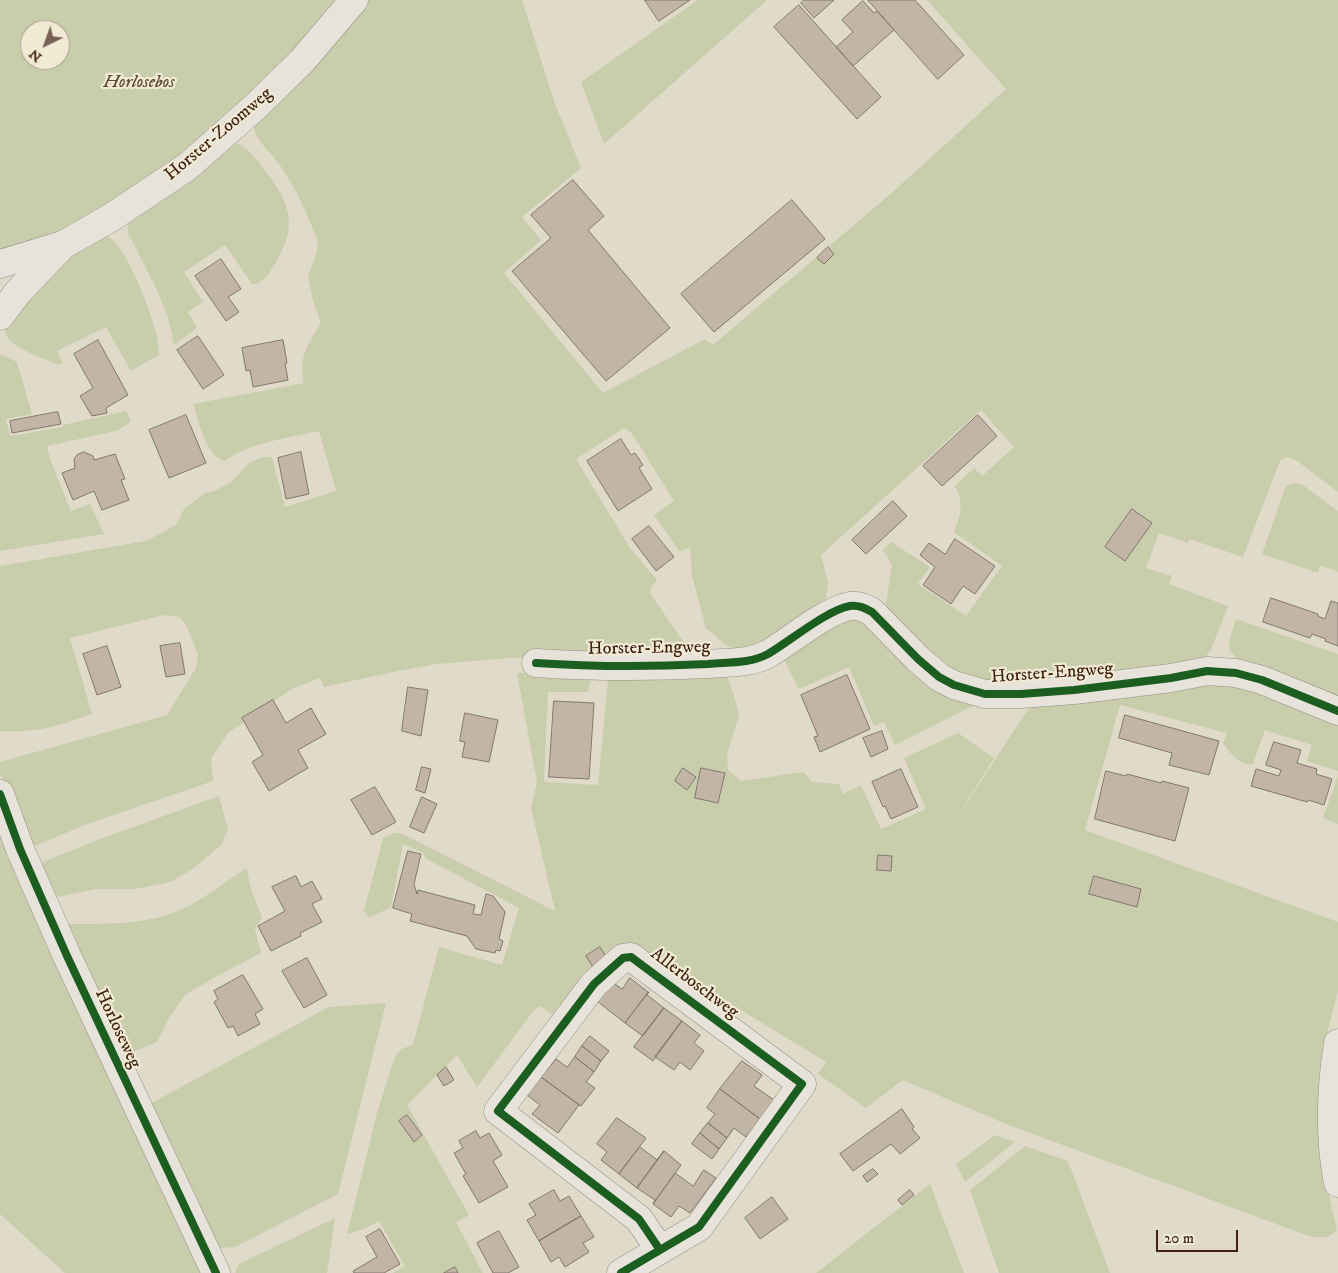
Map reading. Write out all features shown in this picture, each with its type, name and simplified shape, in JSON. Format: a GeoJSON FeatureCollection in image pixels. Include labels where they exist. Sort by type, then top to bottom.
{"type":"FeatureCollection","features":[{"type":"Feature","properties":{"kind":"street","name":"Horster-Zoomweg"},"geometry":{"type":"LineString","coordinates":[[0,264],[63,245],[112,216],[187,167],[255,107],[302,61],[354,0]]}},
{"type":"Feature","properties":{"kind":"street","name":"Horster-Zoomweg"},"geometry":{"type":"LineString","coordinates":[[0,316],[18,292],[63,245]]}},
{"type":"Feature","properties":{"kind":"street","name":"Horster-Engweg"},"geometry":{"type":"LineString","coordinates":[[536,663],[601,667],[678,666],[750,661],[766,654],[836,611],[857,606],[872,612],[918,659],[939,677],[954,685],[985,694],[1021,694],[1074,690],[1171,678],[1207,671],[1236,673],[1262,680],[1338,712]]}},
{"type":"Feature","properties":{"kind":"street","name":"Horloseweg"},"geometry":{"type":"LineString","coordinates":[[0,794],[20,849],[67,956],[216,1273]]}},
{"type":"Feature","properties":{"kind":"street","name":"Allerboschweg"},"geometry":{"type":"LineString","coordinates":[[621,1273],[660,1250],[699,1227],[802,1084],[632,957],[623,958],[594,984],[498,1111],[639,1220],[660,1250]]}},
{"type":"Feature","properties":{"kind":"street"},"geometry":{"type":"LineString","coordinates":[[1338,1043],[1332,1099],[1333,1141],[1338,1183]]}},
{"type":"Feature","properties":{"kind":"green space","name":"Horlosebos"},"geometry":{"type":"Polygon","coordinates":[[[0,0],[341,0],[280,68],[149,182],[70,230],[0,256],[0,0]]]}},
{"type":"Feature","properties":{"kind":"green space"},"geometry":{"type":"Polygon","coordinates":[[[369,0],[522,0],[554,101],[581,168],[522,217],[541,240],[504,273],[603,393],[705,339],[713,345],[894,191],[1006,89],[927,0],[1338,0],[1338,492],[1296,460],[1285,458],[1280,461],[1243,557],[1189,539],[1188,543],[1159,533],[1146,568],[1172,576],[1169,584],[1228,606],[1210,652],[1200,662],[1016,688],[955,678],[885,610],[892,565],[883,550],[891,542],[930,567],[918,584],[966,616],[1002,566],[954,532],[960,509],[960,498],[955,486],[974,468],[982,476],[1014,447],[981,410],[821,555],[828,583],[824,609],[744,653],[726,645],[706,628],[692,576],[690,547],[680,552],[654,515],[674,501],[631,432],[624,428],[576,459],[630,548],[657,580],[650,589],[650,593],[689,650],[687,655],[598,659],[510,658],[437,664],[324,687],[320,678],[292,689],[228,733],[211,759],[213,781],[90,823],[29,848],[0,773],[0,762],[167,715],[196,668],[198,654],[186,625],[179,617],[164,615],[70,638],[92,714],[47,728],[25,731],[0,731],[0,566],[146,541],[176,525],[184,509],[205,493],[217,490],[231,482],[249,463],[260,458],[272,457],[285,507],[336,491],[319,431],[258,445],[246,449],[225,461],[218,458],[208,446],[193,404],[304,383],[302,374],[303,358],[308,344],[321,323],[313,301],[308,276],[317,252],[318,241],[293,185],[280,165],[259,140],[255,132],[254,122],[356,16],[369,0]]]}},
{"type":"Feature","properties":{"kind":"green space"},"geometry":{"type":"Polygon","coordinates":[[[698,0],[767,0],[604,144],[581,82],[698,0]]]}},
{"type":"Feature","properties":{"kind":"green space"},"geometry":{"type":"Polygon","coordinates":[[[235,143],[254,156],[280,193],[286,205],[288,217],[289,228],[286,241],[281,254],[270,272],[256,284],[252,284],[225,245],[184,272],[203,302],[188,312],[197,328],[174,345],[168,317],[157,290],[128,233],[128,218],[235,143]]]}},
{"type":"Feature","properties":{"kind":"green space"},"geometry":{"type":"Polygon","coordinates":[[[104,234],[121,250],[136,278],[156,332],[159,355],[131,371],[106,327],[57,351],[63,363],[59,365],[32,354],[12,342],[6,335],[5,326],[69,255],[104,234]]]}},
{"type":"Feature","properties":{"kind":"green space"},"geometry":{"type":"Polygon","coordinates":[[[0,354],[17,362],[32,414],[6,419],[10,436],[63,427],[63,425],[126,411],[131,422],[116,431],[47,446],[50,459],[71,511],[90,504],[104,534],[0,551],[0,354]]]}},
{"type":"Feature","properties":{"kind":"green space"},"geometry":{"type":"Polygon","coordinates":[[[1296,483],[1304,486],[1338,511],[1338,572],[1320,565],[1318,573],[1262,554],[1285,488],[1287,485],[1296,483]]]}},
{"type":"Feature","properties":{"kind":"green space"},"geometry":{"type":"Polygon","coordinates":[[[856,616],[986,699],[895,745],[884,722],[874,726],[849,667],[799,689],[782,656],[800,641],[856,616]]]}},
{"type":"Feature","properties":{"kind":"green space"},"geometry":{"type":"Polygon","coordinates":[[[1236,619],[1338,654],[1338,703],[1242,665],[1230,651],[1229,641],[1236,619]]]}},
{"type":"Feature","properties":{"kind":"green space"},"geometry":{"type":"Polygon","coordinates":[[[517,673],[586,674],[591,679],[588,692],[548,692],[544,782],[598,785],[608,680],[614,674],[726,675],[739,715],[727,754],[728,770],[741,781],[804,772],[812,782],[839,784],[843,794],[861,785],[881,829],[926,809],[904,758],[958,733],[994,758],[951,827],[1034,700],[1236,681],[1338,722],[1338,771],[1307,761],[1312,745],[1265,730],[1253,764],[1243,763],[1235,758],[1223,743],[1227,733],[1120,705],[1085,830],[1338,922],[1338,991],[1328,1030],[1324,1064],[1326,1173],[1337,1229],[1327,1237],[1306,1235],[1006,1124],[903,1080],[866,1108],[818,1074],[826,1062],[736,1007],[729,1015],[636,947],[555,1017],[541,1006],[534,1010],[477,1087],[457,1055],[407,1105],[469,1215],[456,1222],[483,1273],[393,1273],[405,1266],[379,1221],[364,1229],[347,1234],[377,1113],[394,1059],[401,1049],[413,1045],[439,947],[502,965],[519,908],[425,858],[423,853],[403,844],[391,907],[369,918],[364,911],[383,838],[393,833],[403,834],[555,911],[531,808],[537,782],[517,673]]]}},
{"type":"Feature","properties":{"kind":"green space"},"geometry":{"type":"Polygon","coordinates":[[[1338,775],[1338,824],[1337,824],[1323,818],[1338,775]]]}},
{"type":"Feature","properties":{"kind":"green space"},"geometry":{"type":"Polygon","coordinates":[[[219,796],[228,830],[221,845],[194,868],[171,882],[135,889],[96,889],[48,899],[35,865],[100,839],[219,796]]]}},
{"type":"Feature","properties":{"kind":"green space"},"geometry":{"type":"Polygon","coordinates":[[[0,821],[208,1273],[65,1273],[0,1214],[0,821]]]}},
{"type":"Feature","properties":{"kind":"green space"},"geometry":{"type":"Polygon","coordinates":[[[247,868],[250,886],[262,918],[255,929],[261,953],[185,995],[169,1018],[157,1042],[124,1056],[62,924],[128,922],[160,917],[191,905],[247,868]]]}},
{"type":"Feature","properties":{"kind":"green space"},"geometry":{"type":"Polygon","coordinates":[[[386,1003],[338,1194],[235,1247],[217,1248],[146,1106],[329,1007],[386,1003]]]}},
{"type":"Feature","properties":{"kind":"green space"},"geometry":{"type":"Polygon","coordinates":[[[995,1135],[1015,1142],[965,1182],[956,1164],[995,1135]]]}},
{"type":"Feature","properties":{"kind":"green space"},"geometry":{"type":"Polygon","coordinates":[[[1025,1146],[1068,1161],[1110,1273],[999,1273],[970,1190],[1025,1146]]]}},
{"type":"Feature","properties":{"kind":"green space"},"geometry":{"type":"Polygon","coordinates":[[[930,1184],[964,1273],[816,1273],[930,1184]]]}},
{"type":"Feature","properties":{"kind":"green space"},"geometry":{"type":"Polygon","coordinates":[[[335,1218],[327,1273],[235,1273],[239,1264],[335,1218]]]}},
{"type":"Feature","properties":{"kind":"building"},"geometry":{"type":"Polygon","coordinates":[[[645,0],[690,0],[659,21],[645,0]]]}},
{"type":"Feature","properties":{"kind":"building"},"geometry":{"type":"Polygon","coordinates":[[[804,0],[834,0],[814,18],[801,3],[804,0]]]}},
{"type":"Feature","properties":{"kind":"building"},"geometry":{"type":"Polygon","coordinates":[[[868,0],[915,0],[964,55],[938,79],[868,0]]]}},
{"type":"Feature","properties":{"kind":"building"},"geometry":{"type":"Polygon","coordinates":[[[863,1],[874,13],[877,11],[894,30],[853,66],[836,47],[853,32],[842,20],[863,1]]]}},
{"type":"Feature","properties":{"kind":"building"},"geometry":{"type":"Polygon","coordinates":[[[799,5],[881,97],[857,119],[774,27],[799,5]]]}},
{"type":"Feature","properties":{"kind":"building"},"geometry":{"type":"Polygon","coordinates":[[[573,180],[604,216],[588,230],[670,328],[606,381],[512,271],[551,238],[531,215],[573,180]]]}},
{"type":"Feature","properties":{"kind":"building"},"geometry":{"type":"Polygon","coordinates":[[[792,200],[825,239],[714,332],[681,294],[792,200]]]}},
{"type":"Feature","properties":{"kind":"building"},"geometry":{"type":"Polygon","coordinates":[[[828,247],[834,254],[824,264],[817,258],[828,247]]]}},
{"type":"Feature","properties":{"kind":"building"},"geometry":{"type":"Polygon","coordinates":[[[221,259],[241,289],[228,297],[239,312],[226,321],[195,276],[221,259]]]}},
{"type":"Feature","properties":{"kind":"building"},"geometry":{"type":"Polygon","coordinates":[[[198,336],[224,375],[203,389],[177,350],[198,336]]]}},
{"type":"Feature","properties":{"kind":"building"},"geometry":{"type":"Polygon","coordinates":[[[98,340],[128,395],[106,408],[107,413],[92,416],[80,396],[93,388],[74,354],[98,340]]]}},
{"type":"Feature","properties":{"kind":"building"},"geometry":{"type":"Polygon","coordinates":[[[283,340],[288,380],[253,387],[250,370],[246,371],[242,348],[283,340]]]}},
{"type":"Feature","properties":{"kind":"building"},"geometry":{"type":"Polygon","coordinates":[[[58,412],[61,424],[12,433],[10,421],[58,412]]]}},
{"type":"Feature","properties":{"kind":"building"},"geometry":{"type":"Polygon","coordinates":[[[186,415],[206,463],[169,478],[149,430],[186,415]]]}},
{"type":"Feature","properties":{"kind":"building"},"geometry":{"type":"Polygon","coordinates":[[[978,415],[997,436],[942,486],[923,466],[978,415]]]}},
{"type":"Feature","properties":{"kind":"building"},"geometry":{"type":"Polygon","coordinates":[[[621,439],[631,455],[635,453],[643,465],[639,468],[652,489],[618,511],[587,461],[621,439]]]}},
{"type":"Feature","properties":{"kind":"building"},"geometry":{"type":"Polygon","coordinates":[[[84,452],[93,456],[94,460],[115,454],[125,479],[121,480],[129,500],[102,510],[94,491],[73,500],[62,473],[75,468],[74,459],[77,455],[84,452]]]}},
{"type":"Feature","properties":{"kind":"building"},"geometry":{"type":"Polygon","coordinates":[[[301,452],[309,494],[286,499],[278,458],[301,452]]]}},
{"type":"Feature","properties":{"kind":"building"},"geometry":{"type":"Polygon","coordinates":[[[893,501],[907,516],[866,554],[852,540],[893,501]]]}},
{"type":"Feature","properties":{"kind":"building"},"geometry":{"type":"Polygon","coordinates":[[[1132,509],[1152,523],[1125,561],[1105,547],[1132,509]]]}},
{"type":"Feature","properties":{"kind":"building"},"geometry":{"type":"Polygon","coordinates":[[[649,526],[674,557],[656,571],[632,539],[649,526]]]}},
{"type":"Feature","properties":{"kind":"building"},"geometry":{"type":"Polygon","coordinates":[[[955,539],[995,566],[975,594],[963,586],[951,604],[923,585],[935,567],[920,555],[929,543],[945,554],[955,539]]]}},
{"type":"Feature","properties":{"kind":"building"},"geometry":{"type":"Polygon","coordinates":[[[1271,598],[1318,614],[1318,616],[1325,619],[1331,601],[1338,603],[1338,646],[1312,634],[1310,638],[1263,622],[1271,598]]]}},
{"type":"Feature","properties":{"kind":"building"},"geometry":{"type":"Polygon","coordinates":[[[180,643],[185,674],[166,677],[160,646],[180,643]]]}},
{"type":"Feature","properties":{"kind":"building"},"geometry":{"type":"Polygon","coordinates":[[[107,646],[121,687],[97,695],[83,654],[107,646]]]}},
{"type":"Feature","properties":{"kind":"building"},"geometry":{"type":"Polygon","coordinates":[[[847,675],[870,729],[820,752],[814,737],[818,736],[801,695],[847,675]]]}},
{"type":"Feature","properties":{"kind":"building"},"geometry":{"type":"Polygon","coordinates":[[[408,687],[428,690],[421,736],[402,731],[408,687]]]}},
{"type":"Feature","properties":{"kind":"building"},"geometry":{"type":"Polygon","coordinates":[[[273,700],[286,723],[311,708],[326,734],[298,750],[308,768],[269,791],[252,762],[263,755],[242,718],[273,700]]]}},
{"type":"Feature","properties":{"kind":"building"},"geometry":{"type":"Polygon","coordinates":[[[554,701],[594,703],[589,779],[549,777],[554,701]]]}},
{"type":"Feature","properties":{"kind":"building"},"geometry":{"type":"Polygon","coordinates":[[[465,713],[498,720],[489,762],[462,757],[465,742],[460,741],[465,713]]]}},
{"type":"Feature","properties":{"kind":"building"},"geometry":{"type":"Polygon","coordinates":[[[1125,715],[1219,741],[1209,775],[1169,765],[1172,753],[1119,738],[1125,715]]]}},
{"type":"Feature","properties":{"kind":"building"},"geometry":{"type":"Polygon","coordinates":[[[882,731],[888,749],[871,757],[863,738],[882,731]]]}},
{"type":"Feature","properties":{"kind":"building"},"geometry":{"type":"Polygon","coordinates":[[[1274,742],[1301,750],[1297,763],[1317,769],[1316,774],[1332,779],[1324,805],[1251,786],[1256,769],[1279,776],[1281,770],[1266,765],[1274,742]]]}},
{"type":"Feature","properties":{"kind":"building"},"geometry":{"type":"Polygon","coordinates":[[[422,767],[431,769],[425,793],[416,790],[422,767]]]}},
{"type":"Feature","properties":{"kind":"building"},"geometry":{"type":"Polygon","coordinates":[[[683,768],[696,777],[687,790],[675,781],[683,768]]]}},
{"type":"Feature","properties":{"kind":"building"},"geometry":{"type":"Polygon","coordinates":[[[701,768],[725,773],[718,803],[695,798],[701,768]]]}},
{"type":"Feature","properties":{"kind":"building"},"geometry":{"type":"Polygon","coordinates":[[[901,769],[918,807],[891,819],[885,806],[883,807],[872,782],[901,769]]]}},
{"type":"Feature","properties":{"kind":"building"},"geometry":{"type":"Polygon","coordinates":[[[1106,771],[1189,788],[1175,841],[1095,819],[1106,771]]]}},
{"type":"Feature","properties":{"kind":"building"},"geometry":{"type":"Polygon","coordinates":[[[375,787],[396,822],[372,835],[351,800],[375,787]]]}},
{"type":"Feature","properties":{"kind":"building"},"geometry":{"type":"Polygon","coordinates":[[[422,797],[437,804],[424,833],[410,827],[422,797]]]}},
{"type":"Feature","properties":{"kind":"building"},"geometry":{"type":"Polygon","coordinates":[[[408,851],[421,854],[414,884],[417,894],[418,890],[475,905],[473,914],[481,915],[486,894],[493,896],[505,912],[499,939],[503,941],[500,951],[496,950],[495,953],[476,949],[467,936],[410,921],[412,914],[393,908],[408,851]]]}},
{"type":"Feature","properties":{"kind":"building"},"geometry":{"type":"Polygon","coordinates":[[[878,855],[892,856],[891,871],[877,870],[878,855]]]}},
{"type":"Feature","properties":{"kind":"building"},"geometry":{"type":"Polygon","coordinates":[[[296,876],[301,887],[312,881],[322,899],[312,904],[322,922],[300,933],[301,936],[271,951],[258,926],[285,911],[272,887],[296,876]]]}},
{"type":"Feature","properties":{"kind":"building"},"geometry":{"type":"Polygon","coordinates":[[[1094,876],[1141,889],[1137,907],[1089,894],[1094,876]]]}},
{"type":"Feature","properties":{"kind":"building"},"geometry":{"type":"Polygon","coordinates":[[[600,947],[607,958],[593,967],[586,956],[600,947]]]}},
{"type":"Feature","properties":{"kind":"building"},"geometry":{"type":"Polygon","coordinates":[[[307,958],[327,995],[304,1008],[282,971],[307,958]]]}},
{"type":"Feature","properties":{"kind":"building"},"geometry":{"type":"Polygon","coordinates":[[[243,975],[263,1009],[255,1014],[260,1024],[238,1036],[233,1026],[228,1028],[214,1002],[218,999],[214,991],[243,975]]]}},
{"type":"Feature","properties":{"kind":"building"},"geometry":{"type":"Polygon","coordinates":[[[630,978],[648,992],[625,1023],[597,1001],[612,982],[622,989],[630,978]]]}},
{"type":"Feature","properties":{"kind":"building"},"geometry":{"type":"Polygon","coordinates":[[[649,992],[647,995],[664,1008],[643,1036],[625,1023],[649,992]]]}},
{"type":"Feature","properties":{"kind":"building"},"geometry":{"type":"Polygon","coordinates":[[[664,1008],[682,1021],[653,1061],[634,1047],[664,1008]]]}},
{"type":"Feature","properties":{"kind":"building"},"geometry":{"type":"Polygon","coordinates":[[[682,1021],[700,1035],[694,1043],[704,1051],[690,1070],[680,1062],[674,1070],[655,1057],[682,1021]]]}},
{"type":"Feature","properties":{"kind":"building"},"geometry":{"type":"Polygon","coordinates":[[[590,1036],[609,1051],[601,1061],[582,1046],[590,1036]]]}},
{"type":"Feature","properties":{"kind":"building"},"geometry":{"type":"Polygon","coordinates":[[[582,1046],[601,1061],[594,1072],[575,1057],[582,1046]]]}},
{"type":"Feature","properties":{"kind":"building"},"geometry":{"type":"Polygon","coordinates":[[[575,1057],[594,1072],[586,1082],[595,1088],[581,1106],[541,1077],[556,1059],[567,1067],[575,1057]]]}},
{"type":"Feature","properties":{"kind":"building"},"geometry":{"type":"Polygon","coordinates":[[[742,1061],[762,1075],[754,1086],[774,1100],[760,1119],[720,1089],[742,1061]]]}},
{"type":"Feature","properties":{"kind":"building"},"geometry":{"type":"Polygon","coordinates":[[[446,1067],[454,1080],[444,1086],[437,1075],[446,1067]]]}},
{"type":"Feature","properties":{"kind":"building"},"geometry":{"type":"Polygon","coordinates":[[[541,1077],[579,1105],[558,1133],[532,1114],[540,1105],[527,1095],[541,1077]]]}},
{"type":"Feature","properties":{"kind":"building"},"geometry":{"type":"Polygon","coordinates":[[[720,1089],[760,1119],[746,1137],[734,1128],[727,1138],[708,1123],[715,1114],[707,1108],[720,1089]]]}},
{"type":"Feature","properties":{"kind":"building"},"geometry":{"type":"Polygon","coordinates":[[[902,1109],[914,1127],[912,1129],[920,1138],[900,1154],[891,1144],[853,1171],[840,1154],[902,1109]]]}},
{"type":"Feature","properties":{"kind":"building"},"geometry":{"type":"Polygon","coordinates":[[[407,1115],[422,1135],[414,1142],[399,1121],[407,1115]]]}},
{"type":"Feature","properties":{"kind":"building"},"geometry":{"type":"Polygon","coordinates":[[[617,1118],[646,1138],[619,1174],[601,1160],[607,1152],[597,1144],[617,1118]]]}},
{"type":"Feature","properties":{"kind":"building"},"geometry":{"type":"Polygon","coordinates":[[[708,1123],[727,1138],[719,1149],[700,1133],[708,1123]]]}},
{"type":"Feature","properties":{"kind":"building"},"geometry":{"type":"Polygon","coordinates":[[[476,1131],[480,1138],[489,1133],[502,1155],[493,1161],[508,1187],[479,1203],[463,1176],[466,1174],[454,1153],[463,1148],[459,1141],[476,1131]]]}},
{"type":"Feature","properties":{"kind":"building"},"geometry":{"type":"Polygon","coordinates":[[[700,1133],[719,1149],[712,1159],[692,1144],[700,1133]]]}},
{"type":"Feature","properties":{"kind":"building"},"geometry":{"type":"Polygon","coordinates":[[[640,1147],[657,1160],[664,1151],[637,1188],[619,1174],[640,1147]]]}},
{"type":"Feature","properties":{"kind":"building"},"geometry":{"type":"Polygon","coordinates":[[[664,1151],[681,1165],[653,1204],[655,1200],[637,1188],[664,1151]]]}},
{"type":"Feature","properties":{"kind":"building"},"geometry":{"type":"Polygon","coordinates":[[[873,1169],[878,1174],[867,1182],[863,1176],[873,1169]]]}},
{"type":"Feature","properties":{"kind":"building"},"geometry":{"type":"Polygon","coordinates":[[[704,1170],[716,1178],[690,1213],[679,1206],[671,1217],[653,1204],[675,1173],[693,1186],[704,1170]]]}},
{"type":"Feature","properties":{"kind":"building"},"geometry":{"type":"Polygon","coordinates":[[[554,1190],[560,1201],[569,1196],[581,1216],[539,1241],[527,1220],[536,1215],[529,1204],[554,1190]]]}},
{"type":"Feature","properties":{"kind":"building"},"geometry":{"type":"Polygon","coordinates":[[[910,1190],[914,1195],[902,1205],[898,1200],[910,1190]]]}},
{"type":"Feature","properties":{"kind":"building"},"geometry":{"type":"Polygon","coordinates":[[[772,1197],[788,1219],[760,1239],[745,1218],[772,1197]]]}},
{"type":"Feature","properties":{"kind":"building"},"geometry":{"type":"Polygon","coordinates":[[[581,1216],[594,1237],[583,1243],[589,1252],[565,1267],[559,1257],[551,1262],[539,1241],[581,1216]]]}},
{"type":"Feature","properties":{"kind":"building"},"geometry":{"type":"Polygon","coordinates":[[[380,1229],[400,1264],[384,1273],[354,1273],[353,1271],[377,1257],[366,1237],[380,1229]]]}},
{"type":"Feature","properties":{"kind":"building"},"geometry":{"type":"Polygon","coordinates":[[[499,1231],[519,1267],[508,1273],[493,1273],[477,1243],[499,1231]]]}},
{"type":"Feature","properties":{"kind":"building"},"geometry":{"type":"Polygon","coordinates":[[[455,1267],[458,1273],[444,1273],[455,1267]]]}},
{"type":"Feature","properties":{"kind":"cycle path"},"geometry":{"type":"LineString","coordinates":[[536,663],[644,666],[746,661],[768,654],[831,613],[850,606],[856,606],[872,612],[918,659],[939,677],[954,685],[985,694],[1021,694],[1074,690],[1171,678],[1207,671],[1236,673],[1262,680],[1338,711]]}},
{"type":"Feature","properties":{"kind":"cycle path"},"geometry":{"type":"LineString","coordinates":[[0,794],[20,849],[67,956],[216,1273]]}},
{"type":"Feature","properties":{"kind":"cycle path"},"geometry":{"type":"LineString","coordinates":[[621,1273],[699,1227],[802,1084],[631,957],[623,958],[594,984],[498,1111],[639,1219],[660,1250]]}}]}
